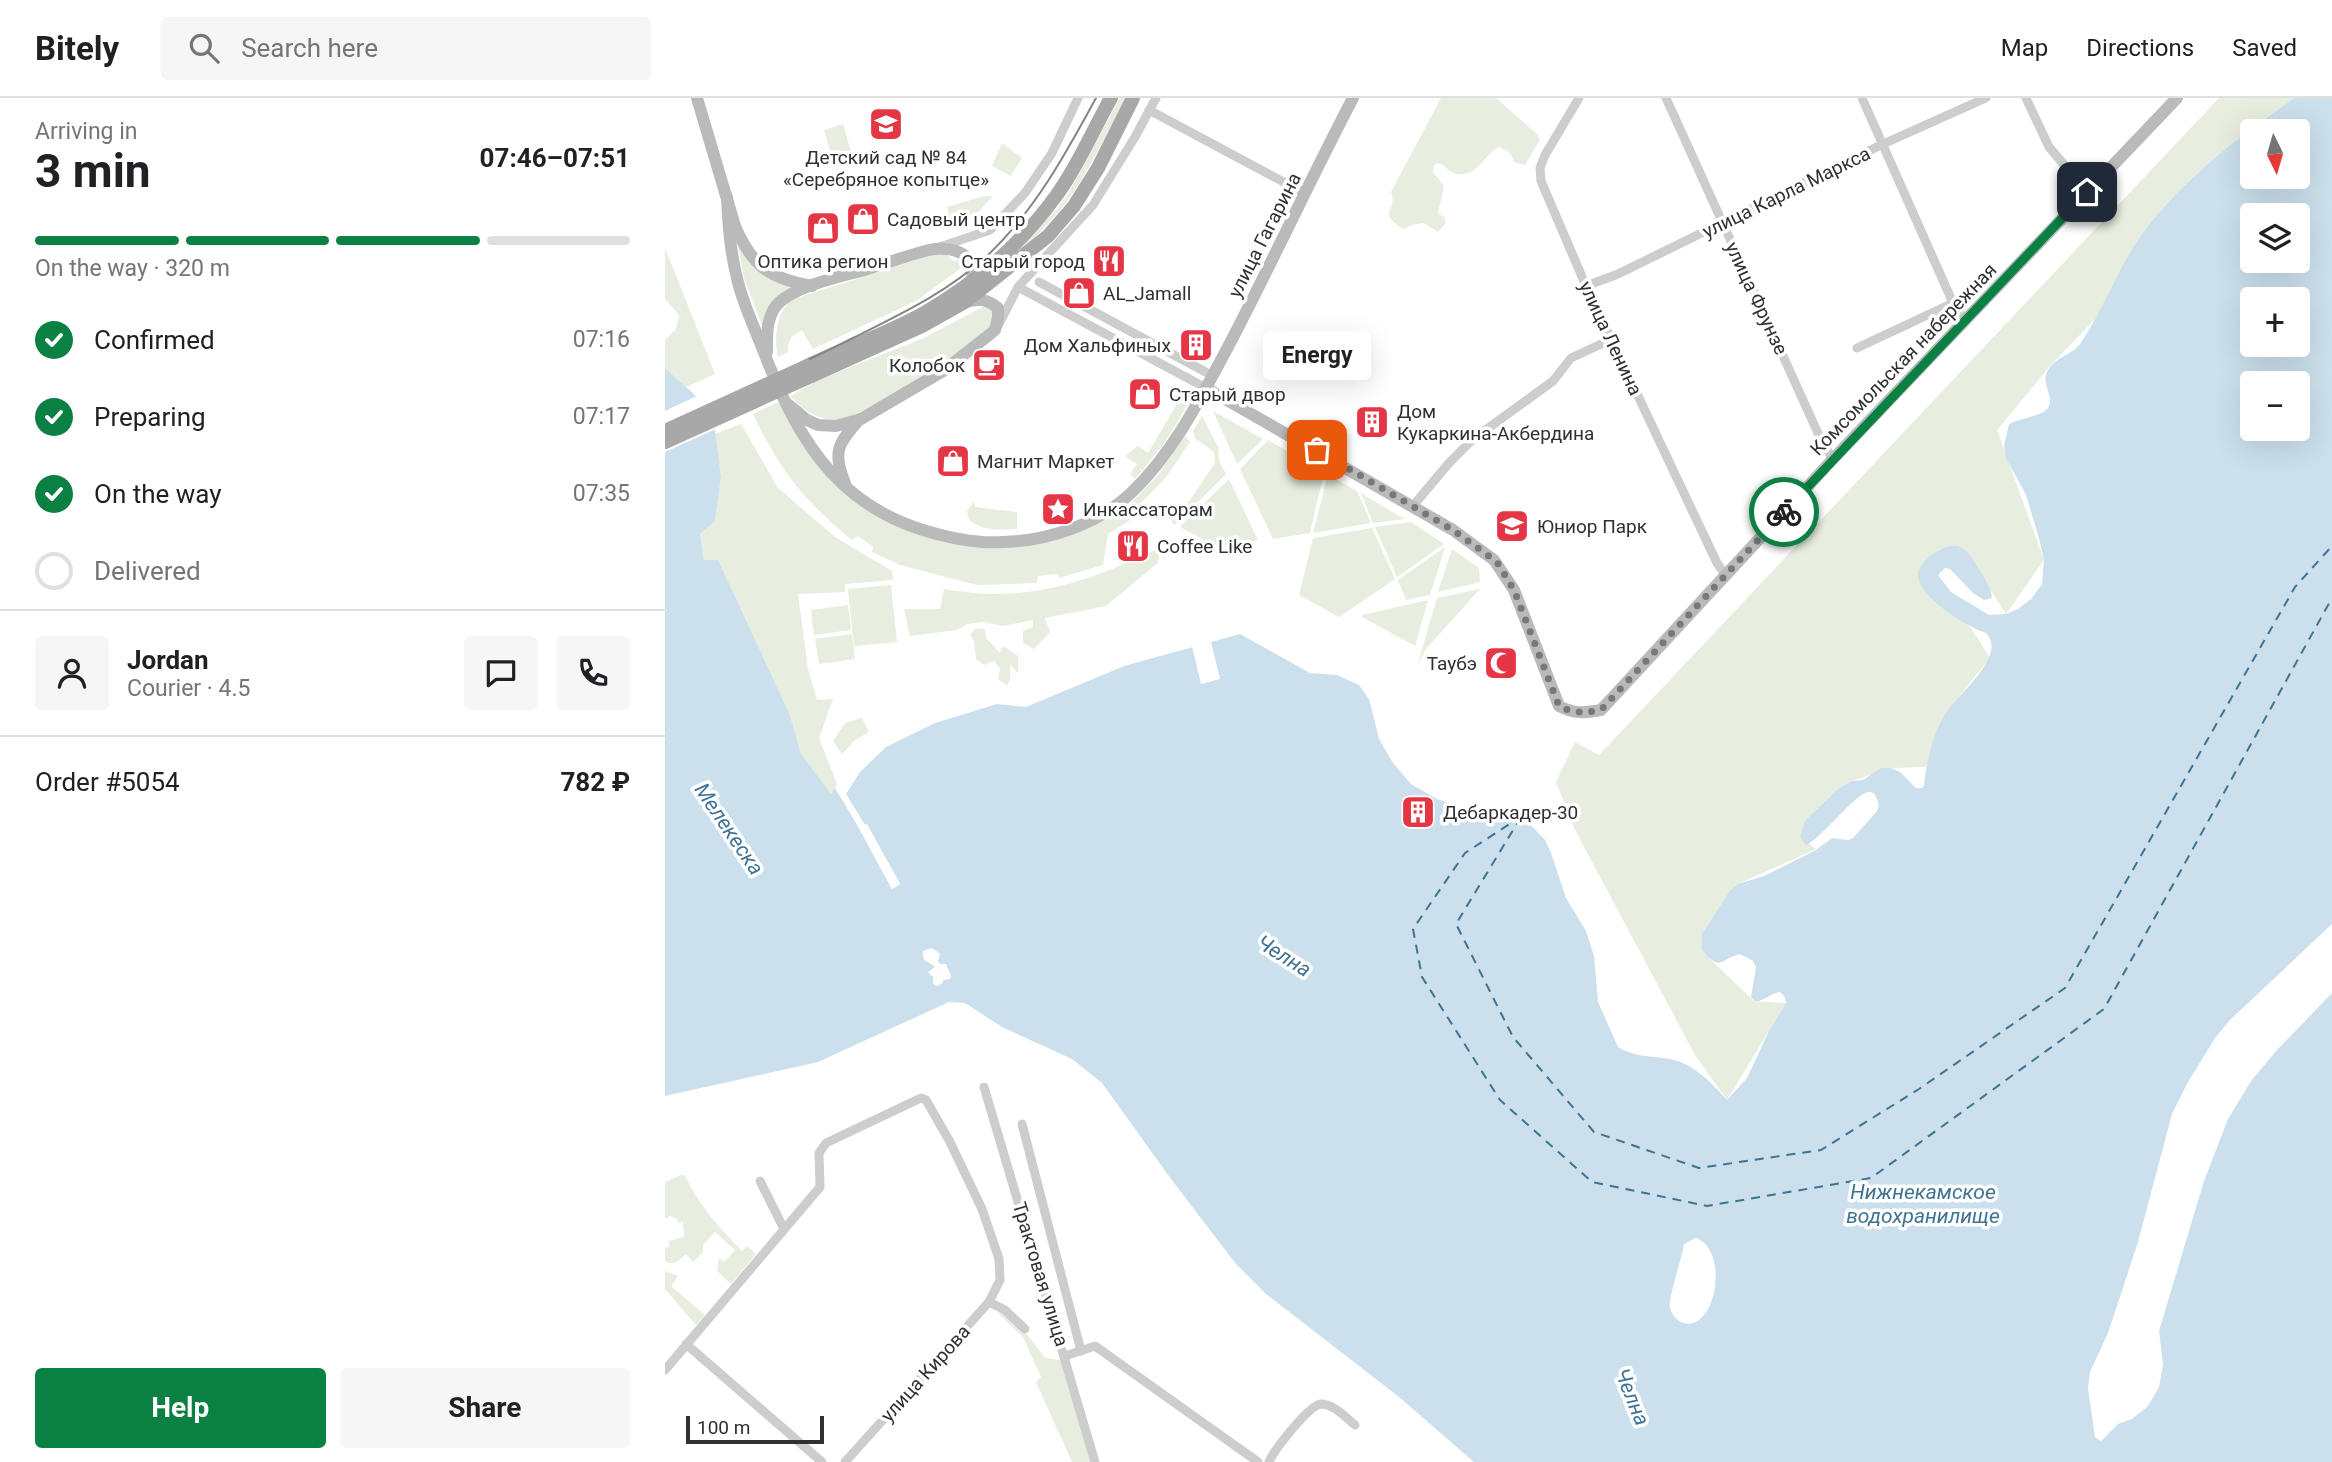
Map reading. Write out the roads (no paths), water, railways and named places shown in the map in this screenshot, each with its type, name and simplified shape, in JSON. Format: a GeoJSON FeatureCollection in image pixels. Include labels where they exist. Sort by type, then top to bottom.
{"type":"FeatureCollection","features":[{"type":"Feature","properties":{"kind":"main road"},"geometry":{"type":"LineString","coordinates":[[665,442],[922,314],[970,284],[1016,242],[1052,202],[1111,98]]}},
{"type":"Feature","properties":{"kind":"main road"},"geometry":{"type":"LineString","coordinates":[[665,431],[924,325],[965,302],[1048,236],[1075,206],[1098,168],[1133,98]]}},
{"type":"Feature","properties":{"kind":"street"},"geometry":{"type":"LineString","coordinates":[[697,98],[735,226],[754,260],[770,274],[790,282],[812,286]]}},
{"type":"Feature","properties":{"kind":"street"},"geometry":{"type":"LineString","coordinates":[[767,361],[769,318],[776,306],[792,293],[990,230],[1025,193],[1052,153],[1078,98]]}},
{"type":"Feature","properties":{"kind":"street"},"geometry":{"type":"LineString","coordinates":[[848,490],[839,468],[838,449],[845,435],[861,419],[943,371],[995,330],[1018,287],[1093,205],[1156,98]]}},
{"type":"Feature","properties":{"kind":"street","name":"улица Гагарина"},"geometry":{"type":"LineString","coordinates":[[727,197],[737,280],[783,400],[810,447],[826,468],[848,490],[872,508],[900,523],[949,538],[988,543],[1027,541],[1097,517],[1120,504],[1143,481],[1166,451],[1213,376],[1353,98]]}},
{"type":"Feature","properties":{"kind":"street","name":"улица Ленина"},"geometry":{"type":"LineString","coordinates":[[1579,98],[1540,168],[1541,181],[1587,286],[1725,576]]}},
{"type":"Feature","properties":{"kind":"street","name":"улица Фрунзе"},"geometry":{"type":"LineString","coordinates":[[1666,98],[1822,442],[1833,459]]}},
{"type":"Feature","properties":{"kind":"street"},"geometry":{"type":"LineString","coordinates":[[1862,98],[1953,303],[1966,321]]}},
{"type":"Feature","properties":{"kind":"street","name":"улица Карла Маркса"},"geometry":{"type":"LineString","coordinates":[[1587,286],[1618,274],[1883,144],[1986,98]]}},
{"type":"Feature","properties":{"kind":"street"},"geometry":{"type":"LineString","coordinates":[[2026,98],[2049,147],[2087,192]]}},
{"type":"Feature","properties":{"kind":"street","name":"Комсомольская набережная"},"geometry":{"type":"LineString","coordinates":[[1412,507],[1453,530],[1497,562],[1514,590],[1559,706],[1571,713],[1601,710],[1833,459],[2177,98]]}},
{"type":"Feature","properties":{"kind":"street"},"geometry":{"type":"LineString","coordinates":[[1149,110],[1307,194]]}},
{"type":"Feature","properties":{"kind":"street"},"geometry":{"type":"LineString","coordinates":[[993,281],[1070,230]]}},
{"type":"Feature","properties":{"kind":"street"},"geometry":{"type":"LineString","coordinates":[[970,284],[974,266],[967,246],[973,236]]}},
{"type":"Feature","properties":{"kind":"street"},"geometry":{"type":"LineString","coordinates":[[932,249],[959,253],[969,258]]}},
{"type":"Feature","properties":{"kind":"street"},"geometry":{"type":"LineString","coordinates":[[1039,282],[1213,376]]}},
{"type":"Feature","properties":{"kind":"street"},"geometry":{"type":"LineString","coordinates":[[1018,287],[1206,388],[1412,507],[1472,440],[1553,381],[1571,358],[1612,339]]}},
{"type":"Feature","properties":{"kind":"street"},"geometry":{"type":"LineString","coordinates":[[965,302],[980,299],[990,301],[998,308],[999,318],[995,330]]}},
{"type":"Feature","properties":{"kind":"street"},"geometry":{"type":"LineString","coordinates":[[1857,348],[1953,303]]}},
{"type":"Feature","properties":{"kind":"street"},"geometry":{"type":"LineString","coordinates":[[1083,322],[1089,310]]}},
{"type":"Feature","properties":{"kind":"street"},"geometry":{"type":"LineString","coordinates":[[1093,328],[1100,315]]}},
{"type":"Feature","properties":{"kind":"street"},"geometry":{"type":"LineString","coordinates":[[1111,337],[1117,325]]}},
{"type":"Feature","properties":{"kind":"street"},"geometry":{"type":"LineString","coordinates":[[1120,342],[1127,330]]}},
{"type":"Feature","properties":{"kind":"street"},"geometry":{"type":"LineString","coordinates":[[1143,355],[1150,342]]}},
{"type":"Feature","properties":{"kind":"street"},"geometry":{"type":"LineString","coordinates":[[1176,372],[1183,360]]}},
{"type":"Feature","properties":{"kind":"street"},"geometry":{"type":"LineString","coordinates":[[783,400],[807,420],[818,425],[836,426],[861,419]]}},
{"type":"Feature","properties":{"kind":"street","name":"Трактовая улица"},"geometry":{"type":"LineString","coordinates":[[984,1087],[1095,1462]]}},
{"type":"Feature","properties":{"kind":"street","name":"улица Кирова"},"geometry":{"type":"LineString","coordinates":[[784,1229],[820,1187],[819,1153],[826,1143],[921,1098],[926,1100],[950,1142],[982,1209],[999,1259],[1000,1280],[989,1302],[845,1462]]}},
{"type":"Feature","properties":{"kind":"street"},"geometry":{"type":"LineString","coordinates":[[1022,1124],[1081,1351]]}},
{"type":"Feature","properties":{"kind":"street"},"geometry":{"type":"LineString","coordinates":[[665,1370],[784,1229],[760,1181]]}},
{"type":"Feature","properties":{"kind":"street"},"geometry":{"type":"LineString","coordinates":[[989,1302],[1005,1310],[1025,1329]]}},
{"type":"Feature","properties":{"kind":"street"},"geometry":{"type":"LineString","coordinates":[[686,1344],[822,1462]]}},
{"type":"Feature","properties":{"kind":"street"},"geometry":{"type":"LineString","coordinates":[[1065,1356],[1095,1346],[1258,1462]]}},
{"type":"Feature","properties":{"kind":"street"},"geometry":{"type":"LineString","coordinates":[[1269,1462],[1283,1441],[1317,1405],[1330,1406],[1355,1426]]}},
{"type":"Feature","properties":{"kind":"water"},"geometry":{"type":"Polygon","coordinates":[[[2294,98],[2332,98],[2332,924],[2230,1020],[2215,1038],[2188,1082],[2172,1114],[2138,1242],[2108,1333],[2090,1372],[2088,1388],[2095,1437],[2101,1441],[2118,1424],[2132,1419],[2148,1406],[2159,1387],[2163,1365],[2159,1331],[2204,1181],[2228,1119],[2251,1081],[2332,993],[2332,1462],[1474,1462],[1399,1397],[1266,1294],[1236,1264],[1102,1083],[1072,1059],[1002,1027],[965,1003],[949,1002],[818,1062],[665,1096],[665,368],[695,395],[715,430],[721,477],[715,521],[700,534],[704,560],[718,560],[790,715],[801,754],[831,794],[835,788],[842,797],[892,889],[900,884],[846,794],[860,772],[886,747],[935,723],[997,704],[1026,707],[1124,666],[1240,634],[1310,673],[1337,675],[1359,685],[1369,699],[1379,739],[1393,763],[1411,784],[1437,799],[1490,816],[1522,816],[1545,840],[1566,898],[1586,931],[1594,956],[1598,1002],[1618,1047],[1687,1065],[1709,1081],[1727,1100],[1747,1078],[1769,1031],[1786,1003],[1780,992],[1755,1001],[1751,997],[1756,967],[1753,961],[1740,954],[1717,963],[1713,961],[1702,950],[1702,934],[1730,891],[1738,884],[1764,876],[1816,850],[1832,838],[1853,838],[1877,811],[1879,806],[1875,796],[1871,792],[1865,793],[1806,845],[1800,837],[1805,821],[1838,789],[1852,781],[1863,780],[1881,768],[1900,772],[1916,788],[1922,788],[1938,727],[1947,711],[1986,663],[1991,652],[1991,642],[1986,633],[1956,618],[1926,593],[1918,576],[1922,565],[1932,555],[1945,548],[1957,546],[1967,552],[1975,562],[1989,586],[1992,598],[1984,600],[1973,593],[1950,569],[1945,568],[1938,575],[1951,592],[1989,615],[2006,614],[2031,599],[2042,584],[2044,560],[2026,495],[2006,458],[2004,446],[2009,424],[2048,408],[2050,399],[2047,372],[2082,341],[2136,242],[2179,192],[2234,142],[2240,138],[2240,189],[2310,189],[2310,119],[2265,119],[2294,98]],[[932,948],[923,951],[925,959],[935,967],[928,972],[933,977],[933,984],[937,986],[943,983],[943,980],[950,979],[946,964],[940,964],[938,961],[940,954],[932,948]],[[1696,1238],[1684,1244],[1670,1308],[1679,1321],[1691,1323],[1701,1318],[1709,1307],[1716,1275],[1707,1246],[1696,1238]]]}},
{"type":"Feature","properties":{"kind":"tram line"},"geometry":{"type":"LineString","coordinates":[[665,425],[889,320],[940,291],[973,268],[1005,238],[1035,201],[1096,98]]}},
{"type":"Feature","properties":{"kind":"place","name":"Детский сад № 84 «Серебряное копытце»"},"geometry":{"type":"Point","coordinates":[886,124]}},
{"type":"Feature","properties":{"kind":"place","name":"Садовый центр"},"geometry":{"type":"Point","coordinates":[863,219]}},
{"type":"Feature","properties":{"kind":"place","name":"Оптика регион"},"geometry":{"type":"Point","coordinates":[823,228]}},
{"type":"Feature","properties":{"kind":"place","name":"Старый город"},"geometry":{"type":"Point","coordinates":[1109,261]}},
{"type":"Feature","properties":{"kind":"place","name":"AL_Jamall"},"geometry":{"type":"Point","coordinates":[1079,293]}},
{"type":"Feature","properties":{"kind":"place","name":"Дом Хальфиных"},"geometry":{"type":"Point","coordinates":[1196,345]}},
{"type":"Feature","properties":{"kind":"place","name":"Колобок"},"geometry":{"type":"Point","coordinates":[989,365]}},
{"type":"Feature","properties":{"kind":"place","name":"Старый двор"},"geometry":{"type":"Point","coordinates":[1145,394]}},
{"type":"Feature","properties":{"kind":"place","name":"Дом Кукаркина-Акбердина"},"geometry":{"type":"Point","coordinates":[1372,422]}},
{"type":"Feature","properties":{"kind":"place","name":"Energy"},"geometry":{"type":"Point","coordinates":[1317,450]}},
{"type":"Feature","properties":{"kind":"place","name":"Магнит Маркет"},"geometry":{"type":"Point","coordinates":[953,461]}},
{"type":"Feature","properties":{"kind":"place","name":"Инкассаторам"},"geometry":{"type":"Point","coordinates":[1058,509]}},
{"type":"Feature","properties":{"kind":"place","name":"Юниор Парк"},"geometry":{"type":"Point","coordinates":[1512,526]}},
{"type":"Feature","properties":{"kind":"place","name":"Coffee Like"},"geometry":{"type":"Point","coordinates":[1133,546]}},
{"type":"Feature","properties":{"kind":"place","name":"Таубэ"},"geometry":{"type":"Point","coordinates":[1501,663]}},
{"type":"Feature","properties":{"kind":"place","name":"Дебаркадер-30"},"geometry":{"type":"Point","coordinates":[1418,812]}},
{"type":"Feature","properties":{"kind":"water label","name":"Мелекеска"},"geometry":{"type":"Point","coordinates":[729,829]}},
{"type":"Feature","properties":{"kind":"water label","name":"Челна"},"geometry":{"type":"Point","coordinates":[1284,956]}},
{"type":"Feature","properties":{"kind":"water label","name":"Нижнекамское водохранилище"},"geometry":{"type":"Point","coordinates":[1923,1204]}},
{"type":"Feature","properties":{"kind":"water label","name":"Челна"},"geometry":{"type":"Point","coordinates":[1632,1397]}}]}
